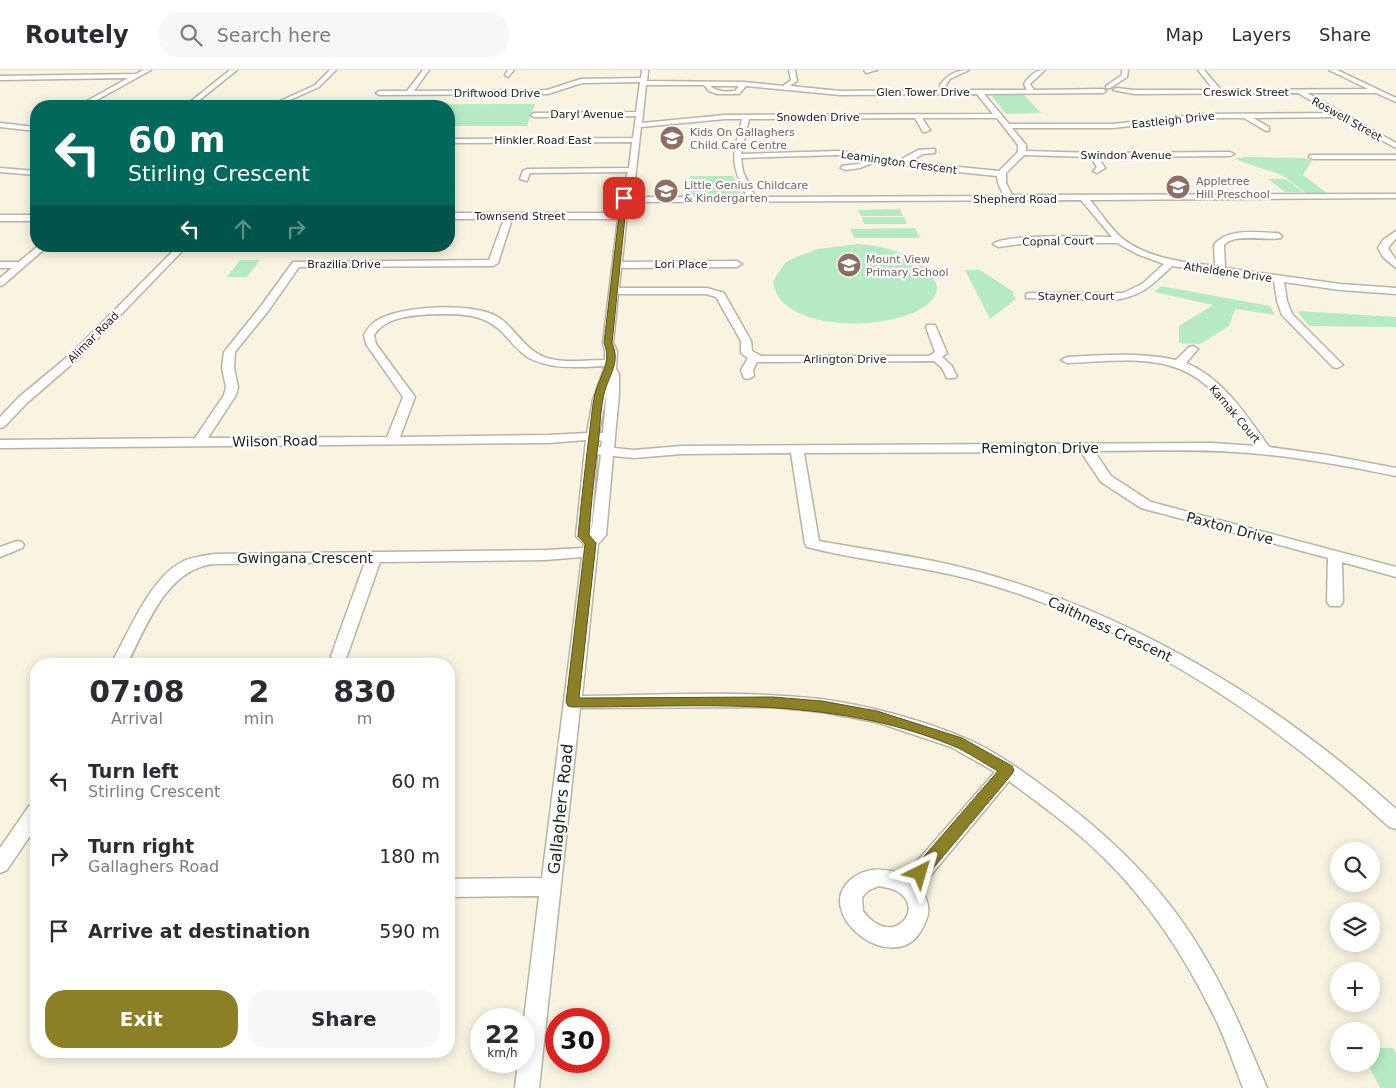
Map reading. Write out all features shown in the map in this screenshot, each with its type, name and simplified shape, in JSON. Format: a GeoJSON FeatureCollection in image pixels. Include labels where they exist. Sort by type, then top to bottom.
{"type":"FeatureCollection","features":[{"type":"Feature","properties":{"kind":"street"},"geometry":{"type":"LineString","coordinates":[[92,100],[148,70]]}},
{"type":"Feature","properties":{"kind":"street"},"geometry":{"type":"LineString","coordinates":[[196,100],[234,70]]}},
{"type":"Feature","properties":{"kind":"street"},"geometry":{"type":"LineString","coordinates":[[286,100],[317,86],[333,70]]}},
{"type":"Feature","properties":{"kind":"street"},"geometry":{"type":"LineString","coordinates":[[409,93],[426,70]]}},
{"type":"Feature","properties":{"kind":"street","name":"Gallaghers Road"},"geometry":{"type":"LineString","coordinates":[[622,265],[622,215],[630,202],[644,70]]}},
{"type":"Feature","properties":{"kind":"street"},"geometry":{"type":"LineString","coordinates":[[784,88],[794,81],[792,70]]}},
{"type":"Feature","properties":{"kind":"street"},"geometry":{"type":"LineString","coordinates":[[866,72],[874,70]]}},
{"type":"Feature","properties":{"kind":"street"},"geometry":{"type":"LineString","coordinates":[[945,92],[943,85],[948,78],[966,70]]}},
{"type":"Feature","properties":{"kind":"street"},"geometry":{"type":"LineString","coordinates":[[1032,92],[1028,84],[1031,78],[1042,70]]}},
{"type":"Feature","properties":{"kind":"street"},"geometry":{"type":"LineString","coordinates":[[1105,89],[1125,76],[1125,70]]}},
{"type":"Feature","properties":{"kind":"street"},"geometry":{"type":"LineString","coordinates":[[1201,70],[1219,92]]}},
{"type":"Feature","properties":{"kind":"street"},"geometry":{"type":"LineString","coordinates":[[1332,70],[1396,100]]}},
{"type":"Feature","properties":{"kind":"street"},"geometry":{"type":"LineString","coordinates":[[0,78],[138,76]]}},
{"type":"Feature","properties":{"kind":"street","name":"Driftwood Drive"},"geometry":{"type":"LineString","coordinates":[[379,93],[548,92],[581,81],[643,82]]}},
{"type":"Feature","properties":{"kind":"street","name":"Glen Tower Drive"},"geometry":{"type":"LineString","coordinates":[[643,82],[744,84],[840,92],[1032,92],[1105,89]]}},
{"type":"Feature","properties":{"kind":"street","name":"Glen Tower Drive"},"geometry":{"type":"LineString","coordinates":[[705,83],[717,93],[726,94],[736,93],[744,84]]}},
{"type":"Feature","properties":{"kind":"street","name":"Creswick Street"},"geometry":{"type":"LineString","coordinates":[[1105,89],[1134,92],[1377,91]]}},
{"type":"Feature","properties":{"kind":"street"},"geometry":{"type":"LineString","coordinates":[[979,92],[1022,145],[1022,153],[1002,169],[1000,174],[1001,184],[1010,199]]}},
{"type":"Feature","properties":{"kind":"street","name":"Roswell Street"},"geometry":{"type":"LineString","coordinates":[[1299,92],[1396,146]]}},
{"type":"Feature","properties":{"kind":"street"},"geometry":{"type":"LineString","coordinates":[[1387,96],[1396,95]]}},
{"type":"Feature","properties":{"kind":"street","name":"Daryl Avenue"},"geometry":{"type":"LineString","coordinates":[[534,114],[639,114]]}},
{"type":"Feature","properties":{"kind":"street","name":"Eastleigh Drive"},"geometry":{"type":"LineString","coordinates":[[1006,126],[1130,125],[1184,118],[1339,115]]}},
{"type":"Feature","properties":{"kind":"street"},"geometry":{"type":"LineString","coordinates":[[829,116],[832,124]]}},
{"type":"Feature","properties":{"kind":"street"},"geometry":{"type":"LineString","coordinates":[[918,116],[926,130]]}},
{"type":"Feature","properties":{"kind":"street","name":"Snowden Drive"},"geometry":{"type":"LineString","coordinates":[[638,125],[707,118],[746,117],[998,116]]}},
{"type":"Feature","properties":{"kind":"street"},"geometry":{"type":"LineString","coordinates":[[1246,116],[1266,129]]}},
{"type":"Feature","properties":{"kind":"street"},"geometry":{"type":"LineString","coordinates":[[746,117],[737,156],[739,172],[752,199]]}},
{"type":"Feature","properties":{"kind":"street"},"geometry":{"type":"LineString","coordinates":[[1078,126],[1080,118]]}},
{"type":"Feature","properties":{"kind":"street"},"geometry":{"type":"LineString","coordinates":[[0,125],[30,128]]}},
{"type":"Feature","properties":{"kind":"street","name":"Hinkler Road East"},"geometry":{"type":"LineString","coordinates":[[455,140],[636,140]]}},
{"type":"Feature","properties":{"kind":"street"},"geometry":{"type":"LineString","coordinates":[[903,162],[921,152],[932,150]]}},
{"type":"Feature","properties":{"kind":"street","name":"Leamington Crescent"},"geometry":{"type":"LineString","coordinates":[[737,156],[839,153],[1000,174]]}},
{"type":"Feature","properties":{"kind":"street","name":"Swindon Avenue"},"geometry":{"type":"LineString","coordinates":[[1022,153],[1093,155],[1230,154]]}},
{"type":"Feature","properties":{"kind":"street"},"geometry":{"type":"LineString","coordinates":[[1093,155],[1101,168],[1097,170]]}},
{"type":"Feature","properties":{"kind":"street","name":"Roswell Street"},"geometry":{"type":"LineString","coordinates":[[1313,157],[1396,157]]}},
{"type":"Feature","properties":{"kind":"street"},"geometry":{"type":"LineString","coordinates":[[846,168],[860,166],[878,158]]}},
{"type":"Feature","properties":{"kind":"street"},"geometry":{"type":"LineString","coordinates":[[0,170],[30,172]]}},
{"type":"Feature","properties":{"kind":"street"},"geometry":{"type":"LineString","coordinates":[[524,179],[527,171],[631,182]]}},
{"type":"Feature","properties":{"kind":"street","name":"Shepherd Road"},"geometry":{"type":"LineString","coordinates":[[630,202],[752,199],[1396,196]]}},
{"type":"Feature","properties":{"kind":"street","name":"Atheldene Drive"},"geometry":{"type":"LineString","coordinates":[[1084,198],[1118,240],[1140,252],[1170,263],[1348,288],[1396,291]]}},
{"type":"Feature","properties":{"kind":"street","name":"Townsend Street"},"geometry":{"type":"LineString","coordinates":[[455,216],[622,215]]}},
{"type":"Feature","properties":{"kind":"street","name":"Brazilia Drive"},"geometry":{"type":"LineString","coordinates":[[199,442],[230,395],[232,387],[228,368],[230,352],[265,308],[296,264],[493,263],[509,216]]}},
{"type":"Feature","properties":{"kind":"street"},"geometry":{"type":"LineString","coordinates":[[0,218],[30,218]]}},
{"type":"Feature","properties":{"kind":"street","name":"Gallaghers Road"},"geometry":{"type":"LineString","coordinates":[[590,551],[583,536],[593,442],[617,342],[618,291],[622,265],[631,230]]}},
{"type":"Feature","properties":{"kind":"street"},"geometry":{"type":"LineString","coordinates":[[1396,234],[1386,242],[1383,248],[1386,255],[1396,265]]}},
{"type":"Feature","properties":{"kind":"street"},"geometry":{"type":"LineString","coordinates":[[1220,270],[1219,245],[1224,239],[1237,236],[1278,236]]}},
{"type":"Feature","properties":{"kind":"street","name":"Copnal Court"},"geometry":{"type":"LineString","coordinates":[[998,244],[1028,240],[1118,240]]}},
{"type":"Feature","properties":{"kind":"street"},"geometry":{"type":"LineString","coordinates":[[0,283],[37,252]]}},
{"type":"Feature","properties":{"kind":"street","name":"Alimar Road"},"geometry":{"type":"LineString","coordinates":[[0,424],[23,400],[70,360],[177,252]]}},
{"type":"Feature","properties":{"kind":"street","name":"Stayner Court"},"geometry":{"type":"LineString","coordinates":[[1030,296],[1128,296],[1138,292],[1170,263]]}},
{"type":"Feature","properties":{"kind":"street","name":"Lori Place"},"geometry":{"type":"LineString","coordinates":[[622,265],[737,264]]}},
{"type":"Feature","properties":{"kind":"street"},"geometry":{"type":"LineString","coordinates":[[0,265],[22,265]]}},
{"type":"Feature","properties":{"kind":"street"},"geometry":{"type":"LineString","coordinates":[[1279,279],[1282,301],[1287,315],[1337,366]]}},
{"type":"Feature","properties":{"kind":"street"},"geometry":{"type":"LineString","coordinates":[[618,291],[707,290],[717,293],[720,295],[746,341],[747,353],[754,357],[747,370],[748,376]]}},
{"type":"Feature","properties":{"kind":"street"},"geometry":{"type":"LineString","coordinates":[[392,440],[409,397],[371,344],[369,335],[374,326],[384,320],[413,312],[477,313],[492,317],[532,356],[566,363],[610,366]]}},
{"type":"Feature","properties":{"kind":"street"},"geometry":{"type":"LineString","coordinates":[[931,327],[941,352],[936,357],[948,367],[951,376]]}},
{"type":"Feature","properties":{"kind":"street"},"geometry":{"type":"LineString","coordinates":[[1179,364],[1193,349]]}},
{"type":"Feature","properties":{"kind":"street","name":"Arlington Drive"},"geometry":{"type":"LineString","coordinates":[[754,357],[759,359],[902,359],[936,357]]}},
{"type":"Feature","properties":{"kind":"street","name":"Karnak Court"},"geometry":{"type":"LineString","coordinates":[[1067,360],[1141,359],[1179,364],[1202,377],[1216,389],[1264,449]]}},
{"type":"Feature","properties":{"kind":"street","name":"Gallaghers Road"},"geometry":{"type":"LineString","coordinates":[[529,1084],[590,551],[599,536],[607,450],[607,389]]}},
{"type":"Feature","properties":{"kind":"street","name":"Wilson Road"},"geometry":{"type":"LineString","coordinates":[[0,444],[549,438],[593,442],[607,450]]}},
{"type":"Feature","properties":{"kind":"street","name":"Remington Drive"},"geometry":{"type":"LineString","coordinates":[[607,450],[1212,447],[1264,449],[1329,458],[1396,472]]}},
{"type":"Feature","properties":{"kind":"street","name":"Paxton Drive"},"geometry":{"type":"LineString","coordinates":[[1085,448],[1106,479],[1146,505],[1396,572]]}},
{"type":"Feature","properties":{"kind":"street","name":"Remington Drive"},"geometry":{"type":"LineString","coordinates":[[607,450],[614,457],[682,450]]}},
{"type":"Feature","properties":{"kind":"street","name":"Caithness Crescent"},"geometry":{"type":"LineString","coordinates":[[797,450],[812,544],[892,557],[966,573],[1054,602],[1112,626],[1204,675],[1262,712],[1321,756],[1396,822]]}},
{"type":"Feature","properties":{"kind":"street"},"geometry":{"type":"LineString","coordinates":[[0,552],[17,545]]}},
{"type":"Feature","properties":{"kind":"street","name":"Gwingana Crescent"},"geometry":{"type":"LineString","coordinates":[[122,658],[164,584],[186,566],[214,559],[545,555],[562,558],[590,551]]}},
{"type":"Feature","properties":{"kind":"street"},"geometry":{"type":"LineString","coordinates":[[1335,556],[1335,602]]}},
{"type":"Feature","properties":{"kind":"street"},"geometry":{"type":"LineString","coordinates":[[340,656],[374,558]]}},
{"type":"Feature","properties":{"kind":"street"},"geometry":{"type":"LineString","coordinates":[[572,702],[773,701],[822,706],[877,716],[948,738],[1007,770],[1053,803],[1111,852],[1156,903],[1189,950],[1222,1008],[1255,1088]]}},
{"type":"Feature","properties":{"kind":"street"},"geometry":{"type":"LineString","coordinates":[[908,887],[1007,770]]}},
{"type":"Feature","properties":{"kind":"street"},"geometry":{"type":"LineString","coordinates":[[0,864],[30,821]]}},
{"type":"Feature","properties":{"kind":"street"},"geometry":{"type":"LineString","coordinates":[[455,888],[551,887]]}},
{"type":"Feature","properties":{"kind":"green space"},"geometry":{"type":"Polygon","coordinates":[[[996,94],[1023,94],[1041,113],[1006,114],[992,96],[996,94]]]}},
{"type":"Feature","properties":{"kind":"green space"},"geometry":{"type":"Polygon","coordinates":[[[455,104],[535,104],[527,126],[455,126],[455,104]]]}},
{"type":"Feature","properties":{"kind":"green space"},"geometry":{"type":"Polygon","coordinates":[[[1244,157],[1304,158],[1312,160],[1303,175],[1327,193],[1306,193],[1282,175],[1234,159],[1244,157]]]}},
{"type":"Feature","properties":{"kind":"green space"},"geometry":{"type":"Polygon","coordinates":[[[690,176],[733,176],[741,193],[736,195],[690,195],[690,176]]]}},
{"type":"Feature","properties":{"kind":"green space"},"geometry":{"type":"Polygon","coordinates":[[[1268,179],[1285,179],[1303,192],[1285,192],[1268,179]]]}},
{"type":"Feature","properties":{"kind":"green space"},"geometry":{"type":"Polygon","coordinates":[[[900,209],[903,216],[861,216],[858,210],[900,209]]]}},
{"type":"Feature","properties":{"kind":"green space"},"geometry":{"type":"Polygon","coordinates":[[[862,217],[904,217],[907,224],[864,224],[862,217]]]}},
{"type":"Feature","properties":{"kind":"green space"},"geometry":{"type":"Polygon","coordinates":[[[915,228],[920,238],[854,238],[850,229],[915,228]]]}},
{"type":"Feature","properties":{"kind":"green space"},"geometry":{"type":"Polygon","coordinates":[[[857,244],[895,251],[912,258],[920,264],[927,270],[937,287],[928,304],[909,315],[883,321],[854,323],[825,321],[799,313],[781,300],[773,281],[786,262],[818,249],[857,244]]]}},
{"type":"Feature","properties":{"kind":"green space"},"geometry":{"type":"Polygon","coordinates":[[[240,260],[260,260],[247,277],[227,277],[240,260]]]}},
{"type":"Feature","properties":{"kind":"green space"},"geometry":{"type":"Polygon","coordinates":[[[965,270],[980,270],[1014,292],[1013,295],[1016,299],[990,319],[965,270]]]}},
{"type":"Feature","properties":{"kind":"green space"},"geometry":{"type":"Polygon","coordinates":[[[1161,286],[1270,306],[1275,315],[1235,309],[1229,326],[1200,344],[1179,343],[1179,326],[1213,305],[1154,292],[1161,286]]]}},
{"type":"Feature","properties":{"kind":"green space"},"geometry":{"type":"Polygon","coordinates":[[[1297,311],[1396,317],[1396,327],[1309,326],[1297,311]]]}},
{"type":"Feature","properties":{"kind":"green space"},"geometry":{"type":"Polygon","coordinates":[[[1380,1048],[1393,1048],[1396,1053],[1396,1088],[1380,1088],[1372,1072],[1380,1072],[1380,1048]]]}},
{"type":"Feature","properties":{"kind":"place","name":"Kids On Gallaghers Child Care Centre"},"geometry":{"type":"Point","coordinates":[672,138]}},
{"type":"Feature","properties":{"kind":"place","name":"Appletree Hill Preschool"},"geometry":{"type":"Point","coordinates":[1178,187]}},
{"type":"Feature","properties":{"kind":"place","name":"Little Genius Childcare & Kindergarten"},"geometry":{"type":"Point","coordinates":[666,191]}},
{"type":"Feature","properties":{"kind":"place","name":"Mount View Primary School"},"geometry":{"type":"Point","coordinates":[849,265]}},
{"type":"Feature","properties":{"kind":"route"},"geometry":{"type":"LineString","coordinates":[[624,198],[608,343],[612,351],[610,369],[606,374],[599,394],[587,492],[583,536],[591,543],[572,702],[773,701],[822,706],[877,716],[912,726],[957,742],[1007,770],[920,873]]}}]}
